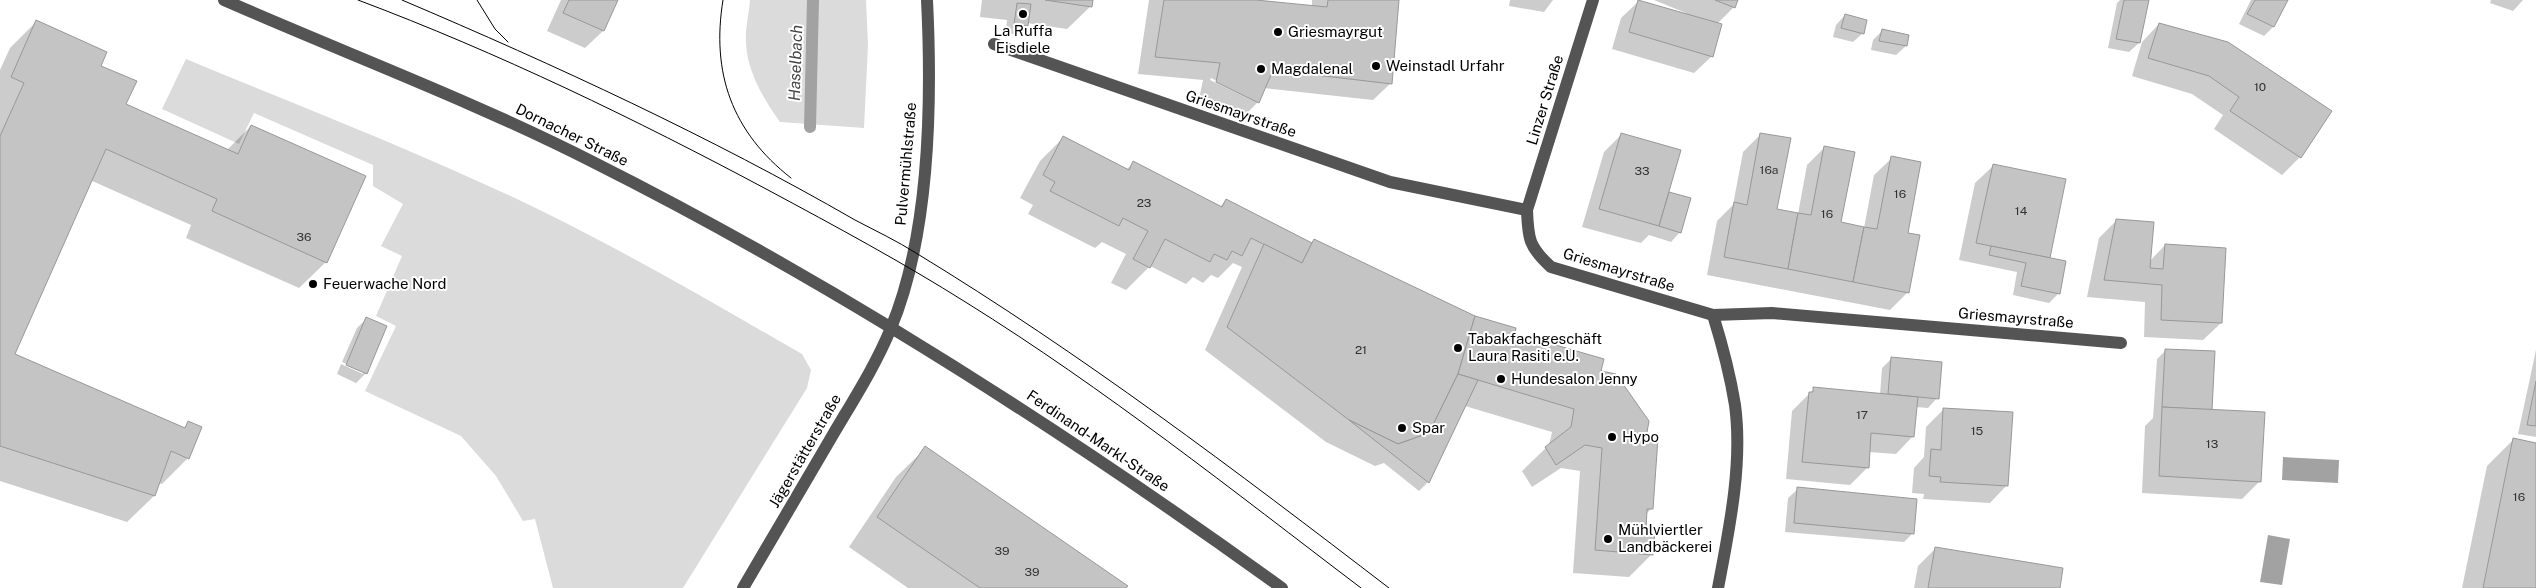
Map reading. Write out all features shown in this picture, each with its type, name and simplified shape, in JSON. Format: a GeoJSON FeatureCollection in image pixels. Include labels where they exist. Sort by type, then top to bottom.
{"type":"FeatureCollection","features":[{"type":"Feature","properties":{"kind":"street","name":"Dornacher Straße"},"geometry":{"type":"LineString","coordinates":[[224,0],[469,103],[594,162],[779,260],[891,328]]}},
{"type":"Feature","properties":{"kind":"street","name":"Pulvermühlstraße"},"geometry":{"type":"LineString","coordinates":[[891,328],[909,268],[920,207],[928,98],[927,0]]}},
{"type":"Feature","properties":{"kind":"street","name":"Linzer Straße"},"geometry":{"type":"LineString","coordinates":[[1527,210],[1593,0]]}},
{"type":"Feature","properties":{"kind":"street","name":"Griesmayrstraße"},"geometry":{"type":"LineString","coordinates":[[994,44],[1390,182],[1527,210],[1528,237],[1535,252],[1551,267],[1713,315],[1772,314],[2121,343]]}},
{"type":"Feature","properties":{"kind":"street"},"geometry":{"type":"LineString","coordinates":[[1713,315],[1724,351],[1735,406],[1736,460],[1732,507],[1718,588]]}},
{"type":"Feature","properties":{"kind":"street","name":"Ferdinand-Markl-Straße"},"geometry":{"type":"LineString","coordinates":[[891,328],[1064,436],[1282,588]]}},
{"type":"Feature","properties":{"kind":"street","name":"Jägerstätterstraße"},"geometry":{"type":"LineString","coordinates":[[743,588],[849,408],[891,328]]}},
{"type":"Feature","properties":{"kind":"street"},"geometry":{"type":"LineString","coordinates":[[1258,588],[1266,577]]}},
{"type":"Feature","properties":{"kind":"shaded area"},"geometry":{"type":"Polygon","coordinates":[[[750,0],[866,0],[868,45],[864,128],[780,122],[762,95],[749,64],[746,38],[750,0]]]}},
{"type":"Feature","properties":{"kind":"shaded area"},"geometry":{"type":"Polygon","coordinates":[[[186,59],[372,135],[509,195],[617,250],[802,354],[811,370],[807,388],[683,588],[553,588],[535,519],[523,521],[496,476],[461,436],[365,391],[396,326],[376,316],[402,256],[381,246],[403,204],[373,186],[373,165],[254,113],[239,144],[162,109],[186,59]]]}},
{"type":"Feature","properties":{"kind":"shaded area"},"geometry":{"type":"Polygon","coordinates":[[[2283,457],[2339,460],[2338,483],[2282,480],[2283,457]]]}},
{"type":"Feature","properties":{"kind":"shaded area"},"geometry":{"type":"Polygon","coordinates":[[[2268,535],[2290,539],[2282,585],[2260,582],[2268,535]]]}},
{"type":"Feature","properties":{"kind":"building"},"geometry":{"type":"Polygon","coordinates":[[[569,0],[618,0],[604,31],[563,13],[569,0]]]}},
{"type":"Feature","properties":{"kind":"building"},"geometry":{"type":"Polygon","coordinates":[[[1045,0],[1093,0],[1092,7],[1045,0]]]}},
{"type":"Feature","properties":{"kind":"building","name":"Griesmayrgut"},"geometry":{"type":"Polygon","coordinates":[[[1164,0],[1256,0],[1327,7],[1328,0],[1399,0],[1392,84],[1273,70],[1259,103],[1216,82],[1220,63],[1155,57],[1164,0]]]}},
{"type":"Feature","properties":{"kind":"building"},"geometry":{"type":"Polygon","coordinates":[[[1638,0],[1722,24],[1713,57],[1629,32],[1638,0]]]}},
{"type":"Feature","properties":{"kind":"building"},"geometry":{"type":"Polygon","coordinates":[[[1715,0],[1738,0],[1735,8],[1715,0]]]}},
{"type":"Feature","properties":{"kind":"building"},"geometry":{"type":"Polygon","coordinates":[[[2124,0],[2149,0],[2140,43],[2116,39],[2124,0]]]}},
{"type":"Feature","properties":{"kind":"building"},"geometry":{"type":"Polygon","coordinates":[[[2255,0],[2288,0],[2274,27],[2247,14],[2255,0]]]}},
{"type":"Feature","properties":{"kind":"building","name":"La Ruffa Eisdiele"},"geometry":{"type":"Polygon","coordinates":[[[1017,3],[1031,4],[1028,26],[1014,24],[1017,3]]]}},
{"type":"Feature","properties":{"kind":"building"},"geometry":{"type":"Polygon","coordinates":[[[1845,14],[1867,20],[1864,34],[1841,28],[1845,14]]]}},
{"type":"Feature","properties":{"kind":"building"},"geometry":{"type":"Polygon","coordinates":[[[36,20],[107,52],[101,66],[137,81],[126,104],[238,154],[251,125],[366,176],[327,263],[212,211],[217,199],[106,149],[15,354],[185,428],[188,421],[202,427],[189,459],[171,451],[155,496],[0,446],[0,136],[24,83],[11,77],[36,20]]]}},
{"type":"Feature","properties":{"kind":"building"},"geometry":{"type":"Polygon","coordinates":[[[2159,23],[2228,42],[2332,111],[2301,158],[2230,111],[2239,97],[2209,76],[2148,58],[2159,23]]]}},
{"type":"Feature","properties":{"kind":"building"},"geometry":{"type":"Polygon","coordinates":[[[1882,29],[1909,35],[1907,46],[1879,41],[1882,29]]]}},
{"type":"Feature","properties":{"kind":"building"},"geometry":{"type":"Polygon","coordinates":[[[1621,133],[1681,150],[1659,226],[1599,209],[1621,133]]]}},
{"type":"Feature","properties":{"kind":"building"},"geometry":{"type":"Polygon","coordinates":[[[1760,133],[1791,138],[1777,209],[1798,213],[1788,269],[1724,257],[1734,202],[1747,205],[1760,133]]]}},
{"type":"Feature","properties":{"kind":"building"},"geometry":{"type":"Polygon","coordinates":[[[1063,136],[1129,170],[1133,161],[1222,207],[1226,199],[1312,243],[1302,263],[1251,238],[1242,256],[1232,251],[1227,260],[1214,254],[1210,262],[1165,239],[1150,268],[1133,259],[1148,231],[1123,218],[1119,226],[1050,191],[1055,182],[1043,175],[1063,136]]]}},
{"type":"Feature","properties":{"kind":"building"},"geometry":{"type":"Polygon","coordinates":[[[1824,146],[1855,152],[1841,222],[1864,227],[1853,282],[1788,269],[1798,213],[1811,215],[1824,146]]]}},
{"type":"Feature","properties":{"kind":"building"},"geometry":{"type":"Polygon","coordinates":[[[1891,156],[1921,162],[1908,233],[1920,235],[1909,293],[1853,282],[1864,227],[1877,229],[1891,156]]]}},
{"type":"Feature","properties":{"kind":"building"},"geometry":{"type":"Polygon","coordinates":[[[1993,164],[2066,179],[2050,258],[1976,243],[1993,164]]]}},
{"type":"Feature","properties":{"kind":"building"},"geometry":{"type":"Polygon","coordinates":[[[1669,192],[1691,198],[1681,233],[1659,226],[1669,192]]]}},
{"type":"Feature","properties":{"kind":"building"},"geometry":{"type":"Polygon","coordinates":[[[2116,219],[2154,222],[2150,268],[2163,269],[2165,244],[2226,248],[2222,323],[2161,320],[2162,285],[2104,280],[2116,219]]]}},
{"type":"Feature","properties":{"kind":"building"},"geometry":{"type":"Polygon","coordinates":[[[1314,239],[1475,316],[1458,374],[1429,433],[1398,444],[1349,420],[1227,327],[1264,244],[1302,263],[1314,239]]]}},
{"type":"Feature","properties":{"kind":"building"},"geometry":{"type":"Polygon","coordinates":[[[1991,246],[2066,261],[2060,294],[2021,286],[2026,263],[1989,255],[1991,246]]]}},
{"type":"Feature","properties":{"kind":"building"},"geometry":{"type":"Polygon","coordinates":[[[1475,316],[1516,328],[1514,338],[1533,344],[1535,339],[1604,359],[1601,371],[1616,374],[1649,421],[1646,438],[1658,438],[1653,509],[1647,509],[1646,530],[1655,531],[1653,555],[1595,550],[1602,448],[1585,445],[1556,465],[1545,447],[1571,427],[1574,409],[1458,374],[1475,316]]]}},
{"type":"Feature","properties":{"kind":"building"},"geometry":{"type":"Polygon","coordinates":[[[366,317],[387,326],[367,374],[346,365],[366,317]]]}},
{"type":"Feature","properties":{"kind":"building"},"geometry":{"type":"Polygon","coordinates":[[[2165,349],[2215,351],[2212,410],[2162,407],[2165,349]]]}},
{"type":"Feature","properties":{"kind":"building"},"geometry":{"type":"Polygon","coordinates":[[[1891,357],[1942,362],[1939,399],[1888,394],[1891,357]]]}},
{"type":"Feature","properties":{"kind":"building"},"geometry":{"type":"Polygon","coordinates":[[[1458,374],[1478,380],[1429,483],[1349,420],[1398,444],[1429,433],[1458,374]]]}},
{"type":"Feature","properties":{"kind":"building"},"geometry":{"type":"Polygon","coordinates":[[[2536,381],[2536,426],[2527,425],[2536,381]]]}},
{"type":"Feature","properties":{"kind":"building"},"geometry":{"type":"Polygon","coordinates":[[[1813,387],[1918,397],[1914,437],[1871,433],[1869,468],[1802,462],[1809,392],[1813,392],[1813,387]]]}},
{"type":"Feature","properties":{"kind":"building"},"geometry":{"type":"Polygon","coordinates":[[[2162,407],[2265,412],[2261,482],[2159,476],[2162,407]]]}},
{"type":"Feature","properties":{"kind":"building"},"geometry":{"type":"Polygon","coordinates":[[[1943,408],[2013,412],[2008,486],[1940,482],[1941,477],[1929,476],[1931,449],[1941,450],[1943,408]]]}},
{"type":"Feature","properties":{"kind":"building"},"geometry":{"type":"Polygon","coordinates":[[[2513,438],[2536,443],[2536,588],[2483,588],[2513,438]]]}},
{"type":"Feature","properties":{"kind":"building"},"geometry":{"type":"Polygon","coordinates":[[[925,446],[1128,586],[1126,588],[980,588],[877,517],[925,446]]]}},
{"type":"Feature","properties":{"kind":"building"},"geometry":{"type":"Polygon","coordinates":[[[1797,487],[1917,499],[1914,534],[1794,523],[1797,487]]]}},
{"type":"Feature","properties":{"kind":"building"},"geometry":{"type":"Polygon","coordinates":[[[1935,547],[2063,568],[2060,588],[1928,588],[1935,547]]]}},
{"type":"Feature","properties":{"kind":"waterway","name":"Haselbach"},"geometry":{"type":"LineString","coordinates":[[810,127],[813,0]]}},
{"type":"Feature","properties":{"kind":"tram line"},"geometry":{"type":"LineString","coordinates":[[358,0],[411,20],[566,88],[768,190],[918,273],[1069,370],[1216,477],[1361,588]]}},
{"type":"Feature","properties":{"kind":"tram line"},"geometry":{"type":"LineString","coordinates":[[402,0],[518,50],[632,103],[744,159],[909,249],[1038,331],[1098,372],[1273,500],[1389,588]]}},
{"type":"Feature","properties":{"kind":"tram line"},"geometry":{"type":"LineString","coordinates":[[477,0],[495,29],[508,42]]}},
{"type":"Feature","properties":{"kind":"tram line"},"geometry":{"type":"LineString","coordinates":[[723,0],[720,52],[730,99],[740,121],[754,141],[791,178]]}},
{"type":"Feature","properties":{"kind":"place","name":"La Ruffa Eisdiele"},"geometry":{"type":"Point","coordinates":[1023,14]}},
{"type":"Feature","properties":{"kind":"place","name":"Griesmayrgut"},"geometry":{"type":"Point","coordinates":[1278,32]}},
{"type":"Feature","properties":{"kind":"place","name":"Weinstadl Urfahr"},"geometry":{"type":"Point","coordinates":[1376,66]}},
{"type":"Feature","properties":{"kind":"place","name":"Magdalenal"},"geometry":{"type":"Point","coordinates":[1261,69]}},
{"type":"Feature","properties":{"kind":"place","name":"Feuerwache Nord"},"geometry":{"type":"Point","coordinates":[313,284]}},
{"type":"Feature","properties":{"kind":"place","name":"Tabakfachgeschäft Laura Rasiti e.U."},"geometry":{"type":"Point","coordinates":[1458,348]}},
{"type":"Feature","properties":{"kind":"place","name":"Hundesalon Jenny"},"geometry":{"type":"Point","coordinates":[1501,379]}},
{"type":"Feature","properties":{"kind":"place","name":"Spar"},"geometry":{"type":"Point","coordinates":[1402,428]}},
{"type":"Feature","properties":{"kind":"place","name":"Hypo"},"geometry":{"type":"Point","coordinates":[1612,437]}},
{"type":"Feature","properties":{"kind":"place","name":"Mühlviertler Landbäckerei"},"geometry":{"type":"Point","coordinates":[1608,539]}}]}
